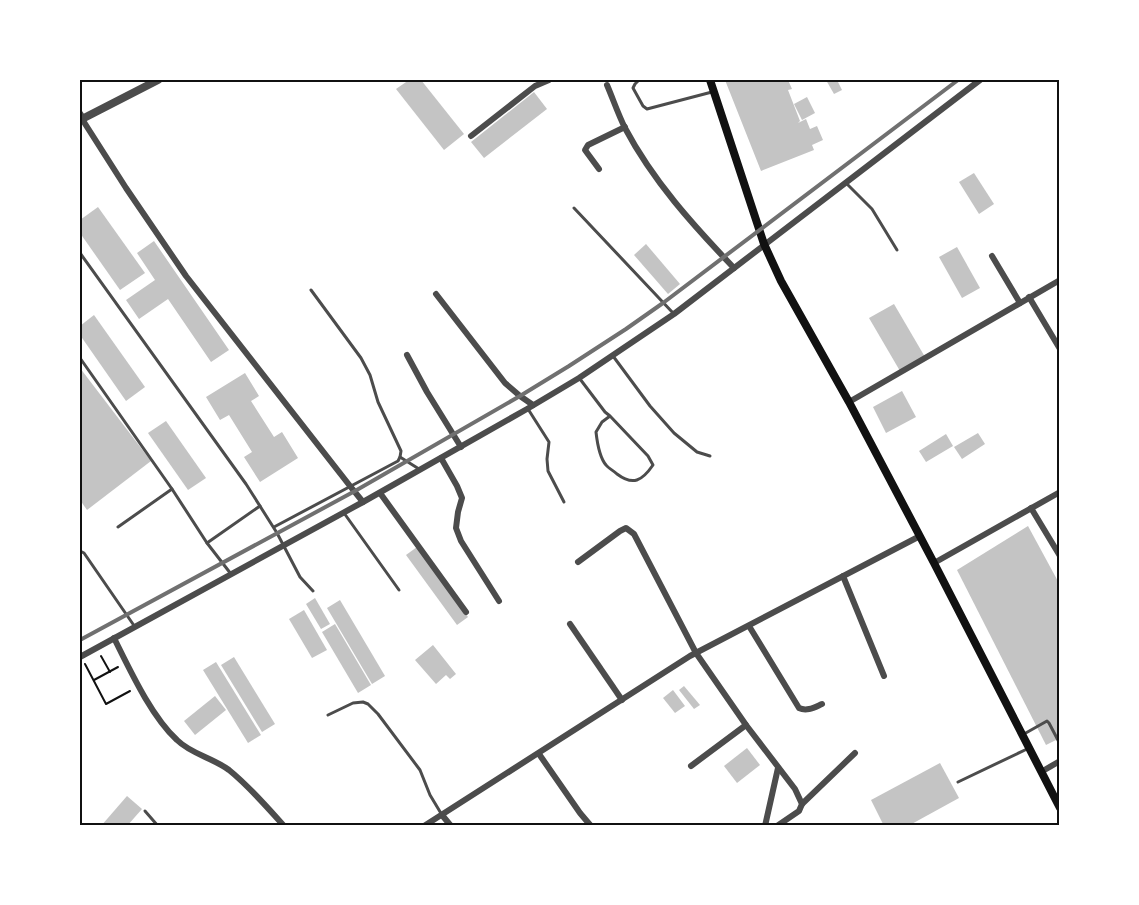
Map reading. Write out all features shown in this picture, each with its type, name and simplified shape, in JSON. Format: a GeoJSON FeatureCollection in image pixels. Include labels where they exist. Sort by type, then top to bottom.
{"type":"FeatureCollection","features":[{"type":"Feature","properties":{"kind":"main road"},"geometry":{"type":"LineString","coordinates":[[710,80],[764,244],[781,281],[920,536],[1059,808]]}},
{"type":"Feature","properties":{"kind":"street"},"geometry":{"type":"LineString","coordinates":[[158,80],[80,118],[186,276],[363,502]]}},
{"type":"Feature","properties":{"kind":"street"},"geometry":{"type":"LineString","coordinates":[[471,135],[535,86],[549,80]]}},
{"type":"Feature","properties":{"kind":"street"},"geometry":{"type":"LineString","coordinates":[[80,656],[380,493],[579,378],[674,314],[980,80]]}},
{"type":"Feature","properties":{"kind":"street"},"geometry":{"type":"LineString","coordinates":[[607,85],[625,127],[643,159],[679,209],[734,268]]}},
{"type":"Feature","properties":{"kind":"street"},"geometry":{"type":"LineString","coordinates":[[599,169],[587,155],[585,150],[588,145],[625,127]]}},
{"type":"Feature","properties":{"kind":"street"},"geometry":{"type":"LineString","coordinates":[[992,256],[1020,303]]}},
{"type":"Feature","properties":{"kind":"street"},"geometry":{"type":"LineString","coordinates":[[849,402],[1059,280]]}},
{"type":"Feature","properties":{"kind":"street"},"geometry":{"type":"LineString","coordinates":[[436,294],[505,383],[530,407]]}},
{"type":"Feature","properties":{"kind":"street"},"geometry":{"type":"LineString","coordinates":[[1029,297],[1059,349]]}},
{"type":"Feature","properties":{"kind":"street"},"geometry":{"type":"LineString","coordinates":[[407,355],[461,447]]}},
{"type":"Feature","properties":{"kind":"street"},"geometry":{"type":"LineString","coordinates":[[441,458],[462,498],[456,528],[461,541],[499,601]]}},
{"type":"Feature","properties":{"kind":"street"},"geometry":{"type":"LineString","coordinates":[[934,563],[1059,492]]}},
{"type":"Feature","properties":{"kind":"street"},"geometry":{"type":"LineString","coordinates":[[380,493],[466,612]]}},
{"type":"Feature","properties":{"kind":"street"},"geometry":{"type":"LineString","coordinates":[[1031,508],[1059,556]]}},
{"type":"Feature","properties":{"kind":"street"},"geometry":{"type":"LineString","coordinates":[[578,562],[620,531],[627,528],[634,534],[696,654],[795,789],[802,804]]}},
{"type":"Feature","properties":{"kind":"street"},"geometry":{"type":"LineString","coordinates":[[424,825],[696,654],[920,536]]}},
{"type":"Feature","properties":{"kind":"street"},"geometry":{"type":"LineString","coordinates":[[843,576],[884,676]]}},
{"type":"Feature","properties":{"kind":"street"},"geometry":{"type":"LineString","coordinates":[[570,624],[622,700]]}},
{"type":"Feature","properties":{"kind":"street"},"geometry":{"type":"LineString","coordinates":[[748,626],[799,708],[808,710],[822,704]]}},
{"type":"Feature","properties":{"kind":"street"},"geometry":{"type":"LineString","coordinates":[[114,638],[126,663],[163,725],[180,743],[228,769],[284,825]]}},
{"type":"Feature","properties":{"kind":"street"},"geometry":{"type":"LineString","coordinates":[[691,766],[746,725]]}},
{"type":"Feature","properties":{"kind":"street"},"geometry":{"type":"LineString","coordinates":[[777,825],[799,811],[802,804],[855,753]]}},
{"type":"Feature","properties":{"kind":"street"},"geometry":{"type":"LineString","coordinates":[[539,754],[591,825]]}},
{"type":"Feature","properties":{"kind":"street"},"geometry":{"type":"LineString","coordinates":[[1041,772],[1059,761]]}},
{"type":"Feature","properties":{"kind":"street"},"geometry":{"type":"LineString","coordinates":[[765,825],[778,768]]}},
{"type":"Feature","properties":{"kind":"street"},"geometry":{"type":"LineString","coordinates":[[442,814],[451,825]]}},
{"type":"Feature","properties":{"kind":"lane"},"geometry":{"type":"LineString","coordinates":[[639,80],[633,88],[647,109],[714,91]]}},
{"type":"Feature","properties":{"kind":"lane"},"geometry":{"type":"LineString","coordinates":[[845,182],[872,209],[897,250]]}},
{"type":"Feature","properties":{"kind":"lane"},"geometry":{"type":"LineString","coordinates":[[574,208],[674,314]]}},
{"type":"Feature","properties":{"kind":"lane"},"geometry":{"type":"LineString","coordinates":[[80,253],[239,474],[284,545],[300,577],[312,591]]}},
{"type":"Feature","properties":{"kind":"lane"},"geometry":{"type":"LineString","coordinates":[[273,527],[400,458],[401,451],[361,358],[311,290]]}},
{"type":"Feature","properties":{"kind":"lane"},"geometry":{"type":"LineString","coordinates":[[612,355],[650,406],[674,433],[697,453],[710,456]]}},
{"type":"Feature","properties":{"kind":"lane"},"geometry":{"type":"LineString","coordinates":[[80,358],[207,543],[231,574]]}},
{"type":"Feature","properties":{"kind":"lane"},"geometry":{"type":"LineString","coordinates":[[579,378],[610,416],[648,456],[653,465],[647,473],[636,480],[626,481],[605,464],[596,432],[610,416]]}},
{"type":"Feature","properties":{"kind":"lane"},"geometry":{"type":"LineString","coordinates":[[530,407],[549,442],[548,471],[564,502]]}},
{"type":"Feature","properties":{"kind":"lane"},"geometry":{"type":"LineString","coordinates":[[400,458],[420,470]]}},
{"type":"Feature","properties":{"kind":"lane"},"geometry":{"type":"LineString","coordinates":[[118,527],[172,489]]}},
{"type":"Feature","properties":{"kind":"lane"},"geometry":{"type":"LineString","coordinates":[[207,543],[260,506]]}},
{"type":"Feature","properties":{"kind":"lane"},"geometry":{"type":"LineString","coordinates":[[344,513],[399,590]]}},
{"type":"Feature","properties":{"kind":"lane"},"geometry":{"type":"LineString","coordinates":[[80,551],[84,553],[135,627]]}},
{"type":"Feature","properties":{"kind":"lane"},"geometry":{"type":"LineString","coordinates":[[328,715],[353,703],[368,704],[420,770],[430,795],[442,814]]}},
{"type":"Feature","properties":{"kind":"lane"},"geometry":{"type":"LineString","coordinates":[[1023,735],[1047,721],[1059,744]]}},
{"type":"Feature","properties":{"kind":"lane"},"geometry":{"type":"LineString","coordinates":[[958,782],[1029,748]]}},
{"type":"Feature","properties":{"kind":"lane"},"geometry":{"type":"LineString","coordinates":[[145,811],[158,825]]}},
{"type":"Feature","properties":{"kind":"path"},"geometry":{"type":"LineString","coordinates":[[97,648],[110,672]]}},
{"type":"Feature","properties":{"kind":"path"},"geometry":{"type":"LineString","coordinates":[[80,656],[106,704],[140,686]]}},
{"type":"Feature","properties":{"kind":"path"},"geometry":{"type":"LineString","coordinates":[[94,680],[126,663]]}},
{"type":"Feature","properties":{"kind":"building"},"geometry":{"type":"Polygon","coordinates":[[[409,80],[421,80],[464,134],[444,150],[396,89],[409,80]]]}},
{"type":"Feature","properties":{"kind":"building"},"geometry":{"type":"Polygon","coordinates":[[[725,80],[788,80],[792,89],[788,90],[800,121],[798,123],[806,119],[810,129],[817,126],[823,140],[812,145],[814,150],[761,171],[725,80]]]}},
{"type":"Feature","properties":{"kind":"building"},"geometry":{"type":"Polygon","coordinates":[[[826,80],[837,80],[842,90],[834,94],[826,80]]]}},
{"type":"Feature","properties":{"kind":"building"},"geometry":{"type":"Polygon","coordinates":[[[534,92],[547,109],[484,158],[471,142],[534,92]]]}},
{"type":"Feature","properties":{"kind":"building"},"geometry":{"type":"Polygon","coordinates":[[[807,97],[815,113],[802,120],[794,104],[807,97]]]}},
{"type":"Feature","properties":{"kind":"building"},"geometry":{"type":"Polygon","coordinates":[[[974,173],[994,204],[979,214],[959,182],[974,173]]]}},
{"type":"Feature","properties":{"kind":"building"},"geometry":{"type":"Polygon","coordinates":[[[98,207],[145,273],[120,290],[80,233],[80,220],[98,207]]]}},
{"type":"Feature","properties":{"kind":"building"},"geometry":{"type":"Polygon","coordinates":[[[154,241],[229,350],[211,362],[168,299],[139,319],[126,300],[155,280],[137,253],[154,241]]]}},
{"type":"Feature","properties":{"kind":"building"},"geometry":{"type":"Polygon","coordinates":[[[646,244],[680,284],[668,294],[634,255],[646,244]]]}},
{"type":"Feature","properties":{"kind":"building"},"geometry":{"type":"Polygon","coordinates":[[[957,247],[980,288],[962,298],[939,257],[957,247]]]}},
{"type":"Feature","properties":{"kind":"building"},"geometry":{"type":"Polygon","coordinates":[[[894,304],[925,357],[900,371],[869,318],[894,304]]]}},
{"type":"Feature","properties":{"kind":"building"},"geometry":{"type":"Polygon","coordinates":[[[94,315],[145,387],[126,401],[80,335],[80,326],[94,315]]]}},
{"type":"Feature","properties":{"kind":"building"},"geometry":{"type":"Polygon","coordinates":[[[80,368],[151,461],[87,510],[80,500],[80,368]]]}},
{"type":"Feature","properties":{"kind":"building"},"geometry":{"type":"Polygon","coordinates":[[[245,373],[259,396],[251,401],[274,437],[282,432],[298,458],[260,482],[244,457],[252,452],[229,415],[220,420],[206,397],[245,373]]]}},
{"type":"Feature","properties":{"kind":"building"},"geometry":{"type":"Polygon","coordinates":[[[902,391],[916,417],[886,433],[873,407],[902,391]]]}},
{"type":"Feature","properties":{"kind":"building"},"geometry":{"type":"Polygon","coordinates":[[[166,421],[206,478],[188,490],[148,433],[166,421]]]}},
{"type":"Feature","properties":{"kind":"building"},"geometry":{"type":"Polygon","coordinates":[[[978,433],[985,444],[962,459],[954,447],[978,433]]]}},
{"type":"Feature","properties":{"kind":"building"},"geometry":{"type":"Polygon","coordinates":[[[946,434],[953,446],[926,462],[919,451],[946,434]]]}},
{"type":"Feature","properties":{"kind":"building"},"geometry":{"type":"Polygon","coordinates":[[[1028,526],[1060,585],[1060,738],[1046,745],[957,570],[1028,526]]]}},
{"type":"Feature","properties":{"kind":"building"},"geometry":{"type":"Polygon","coordinates":[[[417,547],[468,617],[457,625],[406,555],[417,547]]]}},
{"type":"Feature","properties":{"kind":"building"},"geometry":{"type":"Polygon","coordinates":[[[315,598],[330,624],[321,629],[306,604],[315,598]]]}},
{"type":"Feature","properties":{"kind":"building"},"geometry":{"type":"Polygon","coordinates":[[[340,600],[385,676],[372,684],[327,608],[340,600]]]}},
{"type":"Feature","properties":{"kind":"building"},"geometry":{"type":"Polygon","coordinates":[[[304,610],[327,650],[312,658],[289,619],[304,610]]]}},
{"type":"Feature","properties":{"kind":"building"},"geometry":{"type":"Polygon","coordinates":[[[335,624],[371,685],[358,693],[322,632],[335,624]]]}},
{"type":"Feature","properties":{"kind":"building"},"geometry":{"type":"Polygon","coordinates":[[[433,645],[456,674],[450,679],[446,675],[436,684],[415,660],[433,645]]]}},
{"type":"Feature","properties":{"kind":"building"},"geometry":{"type":"Polygon","coordinates":[[[234,657],[275,724],[262,732],[221,665],[234,657]]]}},
{"type":"Feature","properties":{"kind":"building"},"geometry":{"type":"Polygon","coordinates":[[[216,662],[261,735],[248,743],[203,670],[216,662]]]}},
{"type":"Feature","properties":{"kind":"building"},"geometry":{"type":"Polygon","coordinates":[[[684,686],[700,705],[694,709],[679,690],[684,686]]]}},
{"type":"Feature","properties":{"kind":"building"},"geometry":{"type":"Polygon","coordinates":[[[673,690],[685,706],[675,713],[663,698],[673,690]]]}},
{"type":"Feature","properties":{"kind":"building"},"geometry":{"type":"Polygon","coordinates":[[[215,696],[226,710],[195,735],[184,721],[215,696]]]}},
{"type":"Feature","properties":{"kind":"building"},"geometry":{"type":"Polygon","coordinates":[[[747,748],[760,765],[737,783],[724,766],[747,748]]]}},
{"type":"Feature","properties":{"kind":"building"},"geometry":{"type":"Polygon","coordinates":[[[940,763],[959,798],[908,826],[884,826],[871,800],[940,763]]]}},
{"type":"Feature","properties":{"kind":"building"},"geometry":{"type":"Polygon","coordinates":[[[127,796],[142,809],[127,826],[101,826],[127,796]]]}},
{"type":"Feature","properties":{"kind":"railway"},"geometry":{"type":"LineString","coordinates":[[80,640],[355,491],[569,366],[663,303],[958,80]]}}]}
